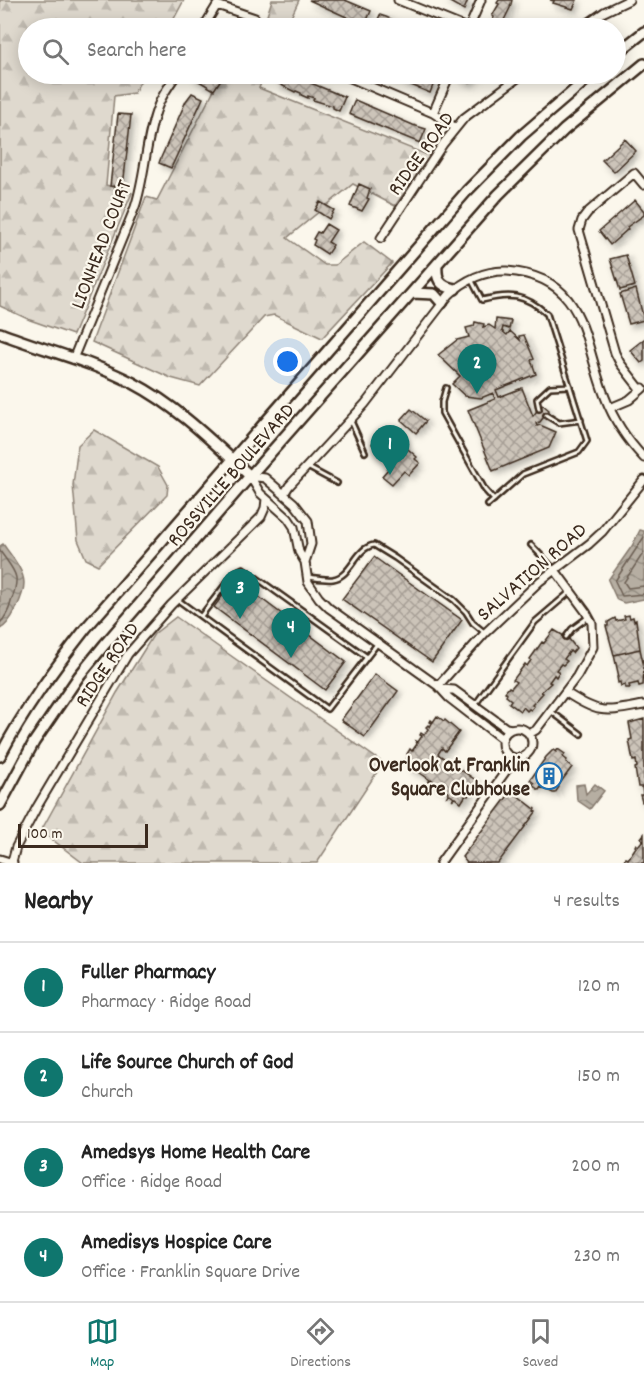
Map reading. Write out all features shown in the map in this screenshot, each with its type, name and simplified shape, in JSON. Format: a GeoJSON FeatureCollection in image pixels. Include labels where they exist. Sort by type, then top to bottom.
{"type":"FeatureCollection","features":[{"type":"Feature","properties":{"kind":"main road"},"geometry":{"type":"LineString","coordinates":[[626,46],[644,32]]}},
{"type":"Feature","properties":{"kind":"main road","name":"ROSSVILLE BOULEVARD"},"geometry":{"type":"LineString","coordinates":[[626,78],[644,64]]}},
{"type":"Feature","properties":{"kind":"main road","name":"ROSSVILLE BOULEVARD"},"geometry":{"type":"LineString","coordinates":[[0,756],[25,711],[50,673],[86,628],[466,192],[521,136],[581,84]]}},
{"type":"Feature","properties":{"kind":"main road","name":"ROSSVILLE BOULEVARD"},"geometry":{"type":"LineString","coordinates":[[0,805],[34,742],[79,676],[105,644],[498,195],[545,148],[619,84]]}},
{"type":"Feature","properties":{"kind":"main road"},"geometry":{"type":"LineString","coordinates":[[437,263],[436,275],[439,283],[454,290]]}},
{"type":"Feature","properties":{"kind":"main road"},"geometry":{"type":"LineString","coordinates":[[412,292],[434,294],[442,303]]}},
{"type":"Feature","properties":{"kind":"main road"},"geometry":{"type":"LineString","coordinates":[[0,333],[130,381],[154,395],[191,423],[250,476]]}},
{"type":"Feature","properties":{"kind":"street"},"geometry":{"type":"LineString","coordinates":[[398,0],[443,18]]}},
{"type":"Feature","properties":{"kind":"street"},"geometry":{"type":"LineString","coordinates":[[473,18],[481,0]]}},
{"type":"Feature","properties":{"kind":"street"},"geometry":{"type":"LineString","coordinates":[[608,0],[612,8]]}},
{"type":"Feature","properties":{"kind":"street"},"geometry":{"type":"LineString","coordinates":[[596,18],[629,0]]}},
{"type":"Feature","properties":{"kind":"street"},"geometry":{"type":"LineString","coordinates":[[209,18],[217,5],[255,18]]}},
{"type":"Feature","properties":{"kind":"street","name":"LIONHEAD COURT"},"geometry":{"type":"LineString","coordinates":[[73,359],[135,207],[142,185],[148,140],[158,104],[171,84]]}},
{"type":"Feature","properties":{"kind":"street"},"geometry":{"type":"LineString","coordinates":[[364,84],[433,113],[456,128]]}},
{"type":"Feature","properties":{"kind":"street"},"geometry":{"type":"LineString","coordinates":[[433,113],[446,84]]}},
{"type":"Feature","properties":{"kind":"street","name":"RIDGE ROAD"},"geometry":{"type":"LineString","coordinates":[[381,238],[443,144],[464,118],[510,84]]}},
{"type":"Feature","properties":{"kind":"street"},"geometry":{"type":"LineString","coordinates":[[610,408],[629,400],[643,389],[620,363],[615,353],[579,230],[588,212],[634,173],[644,185]]}},
{"type":"Feature","properties":{"kind":"street"},"geometry":{"type":"LineString","coordinates":[[284,494],[351,421],[454,290],[471,279],[499,271],[529,274],[555,287],[567,298],[582,323],[604,397],[618,427],[644,458]]}},
{"type":"Feature","properties":{"kind":"street"},"geometry":{"type":"LineString","coordinates":[[250,476],[265,478],[284,494],[308,521],[311,544],[305,562]]}},
{"type":"Feature","properties":{"kind":"street"},"geometry":{"type":"LineString","coordinates":[[250,476],[260,493],[288,518],[294,527],[299,552],[305,562],[307,577],[313,590],[329,608],[440,687],[449,698],[502,739],[505,752],[512,757],[521,757],[529,752],[532,743],[529,734],[521,728],[506,728],[454,690],[440,687]]}},
{"type":"Feature","properties":{"kind":"street","name":"SALVATION ROAD"},"geometry":{"type":"LineString","coordinates":[[440,687],[485,633],[540,581],[602,532],[644,480]]}},
{"type":"Feature","properties":{"kind":"street","name":"RIDGE ROAD"},"geometry":{"type":"LineString","coordinates":[[0,860],[12,862],[16,847],[28,824],[128,654],[177,599],[261,517],[266,508],[266,499]]}},
{"type":"Feature","properties":{"kind":"street"},"geometry":{"type":"LineString","coordinates":[[529,734],[536,730],[565,692],[584,665],[593,647],[592,623],[579,600],[555,570]]}},
{"type":"Feature","properties":{"kind":"street"},"geometry":{"type":"LineString","coordinates":[[565,692],[584,705],[599,710],[612,711],[644,705]]}},
{"type":"Feature","properties":{"kind":"street"},"geometry":{"type":"LineString","coordinates":[[502,739],[512,729]]}},
{"type":"Feature","properties":{"kind":"street"},"geometry":{"type":"LineString","coordinates":[[440,863],[508,768],[512,757]]}},
{"type":"Feature","properties":{"kind":"lane"},"geometry":{"type":"LineString","coordinates":[[471,279],[482,300],[498,296],[512,296],[533,301],[547,314],[587,441],[579,452],[523,474],[488,505]]}},
{"type":"Feature","properties":{"kind":"lane"},"geometry":{"type":"LineString","coordinates":[[538,409],[537,399],[550,387],[570,386]]}},
{"type":"Feature","properties":{"kind":"lane"},"geometry":{"type":"LineString","coordinates":[[446,388],[442,413],[485,490],[494,500]]}},
{"type":"Feature","properties":{"kind":"lane"},"geometry":{"type":"LineString","coordinates":[[546,415],[559,423],[580,420]]}},
{"type":"Feature","properties":{"kind":"lane"},"geometry":{"type":"LineString","coordinates":[[351,421],[365,452]]}},
{"type":"Feature","properties":{"kind":"lane"},"geometry":{"type":"LineString","coordinates":[[307,467],[337,483]]}},
{"type":"Feature","properties":{"kind":"lane"},"geometry":{"type":"LineString","coordinates":[[307,577],[327,579],[338,577],[364,548],[374,545],[454,600],[473,623],[485,633]]}},
{"type":"Feature","properties":{"kind":"lane"},"geometry":{"type":"LineString","coordinates":[[531,545],[555,570]]}},
{"type":"Feature","properties":{"kind":"lane"},"geometry":{"type":"LineString","coordinates":[[201,616],[234,572],[243,568],[367,657]]}},
{"type":"Feature","properties":{"kind":"lane"},"geometry":{"type":"LineString","coordinates":[[475,705],[535,622],[571,591]]}},
{"type":"Feature","properties":{"kind":"lane"},"geometry":{"type":"LineString","coordinates":[[177,599],[327,709],[378,644]]}},
{"type":"Feature","properties":{"kind":"lane"},"geometry":{"type":"LineString","coordinates":[[566,637],[572,629],[589,617]]}},
{"type":"Feature","properties":{"kind":"lane"},"geometry":{"type":"LineString","coordinates":[[551,711],[581,734]]}},
{"type":"Feature","properties":{"kind":"green space"},"geometry":{"type":"Polygon","coordinates":[[[0,0],[184,0],[174,18],[18,18],[18,84],[139,84],[134,93],[114,96],[106,185],[132,193],[73,335],[30,320],[0,306],[0,0]]]}},
{"type":"Feature","properties":{"kind":"green space"},"geometry":{"type":"Polygon","coordinates":[[[272,0],[299,0],[291,18],[266,18],[272,0]]]}},
{"type":"Feature","properties":{"kind":"green space"},"geometry":{"type":"Polygon","coordinates":[[[217,84],[261,84],[259,88],[430,156],[395,206],[353,184],[287,238],[325,265],[335,265],[364,242],[392,263],[322,338],[274,315],[264,317],[200,386],[171,378],[92,342],[146,197],[157,200],[217,84]]]}},
{"type":"Feature","properties":{"kind":"green space"},"geometry":{"type":"Polygon","coordinates":[[[94,430],[158,467],[168,485],[167,495],[98,565],[86,559],[78,540],[73,485],[78,445],[94,430]]]}},
{"type":"Feature","properties":{"kind":"green space"},"geometry":{"type":"Polygon","coordinates":[[[176,617],[383,763],[317,863],[83,863],[41,831],[117,693],[154,634],[176,617]]]}},
{"type":"Feature","properties":{"kind":"water"},"geometry":{"type":"Polygon","coordinates":[[[640,530],[644,531],[644,599],[624,603],[617,600],[608,580],[632,546],[640,530]]]}},
{"type":"Feature","properties":{"kind":"water"},"geometry":{"type":"Polygon","coordinates":[[[3,544],[19,568],[24,583],[16,609],[0,629],[0,546],[3,544]]]}},
{"type":"Feature","properties":{"kind":"water"},"geometry":{"type":"Polygon","coordinates":[[[584,784],[586,794],[595,784],[604,791],[590,809],[577,800],[576,785],[584,784]]]}},
{"type":"Feature","properties":{"kind":"building"},"geometry":{"type":"Polygon","coordinates":[[[309,0],[345,0],[371,11],[368,18],[349,18],[309,0]]]}},
{"type":"Feature","properties":{"kind":"building"},"geometry":{"type":"Polygon","coordinates":[[[446,0],[468,0],[464,10],[446,0]]]}},
{"type":"Feature","properties":{"kind":"building"},"geometry":{"type":"Polygon","coordinates":[[[499,0],[512,0],[505,18],[492,16],[499,4],[497,3],[499,0]]]}},
{"type":"Feature","properties":{"kind":"building"},"geometry":{"type":"Polygon","coordinates":[[[550,0],[577,0],[573,9],[550,0]]]}},
{"type":"Feature","properties":{"kind":"building"},"geometry":{"type":"Polygon","coordinates":[[[204,84],[218,84],[214,90],[204,84]]]}},
{"type":"Feature","properties":{"kind":"building"},"geometry":{"type":"Polygon","coordinates":[[[279,84],[313,84],[345,97],[339,111],[333,106],[279,84]]]}},
{"type":"Feature","properties":{"kind":"building"},"geometry":{"type":"Polygon","coordinates":[[[409,84],[433,84],[430,93],[409,84]]]}},
{"type":"Feature","properties":{"kind":"building"},"geometry":{"type":"Polygon","coordinates":[[[192,93],[203,98],[171,168],[159,163],[186,101],[192,93]]]}},
{"type":"Feature","properties":{"kind":"building"},"geometry":{"type":"Polygon","coordinates":[[[355,100],[426,129],[420,143],[349,114],[355,100]]]}},
{"type":"Feature","properties":{"kind":"building"},"geometry":{"type":"Polygon","coordinates":[[[118,114],[131,115],[123,187],[110,186],[118,114]]]}},
{"type":"Feature","properties":{"kind":"building"},"geometry":{"type":"Polygon","coordinates":[[[625,139],[636,151],[614,172],[602,160],[625,139]]]}},
{"type":"Feature","properties":{"kind":"building"},"geometry":{"type":"Polygon","coordinates":[[[359,184],[370,189],[367,198],[369,199],[362,211],[350,206],[359,184]]]}},
{"type":"Feature","properties":{"kind":"building"},"geometry":{"type":"Polygon","coordinates":[[[635,200],[644,211],[644,215],[627,227],[628,229],[610,245],[599,231],[635,200]]]}},
{"type":"Feature","properties":{"kind":"building"},"geometry":{"type":"Polygon","coordinates":[[[320,202],[334,210],[329,219],[315,210],[320,202]]]}},
{"type":"Feature","properties":{"kind":"building"},"geometry":{"type":"Polygon","coordinates":[[[326,224],[336,230],[328,242],[333,245],[327,254],[313,245],[317,232],[320,233],[326,224]]]}},
{"type":"Feature","properties":{"kind":"building"},"geometry":{"type":"Polygon","coordinates":[[[626,255],[635,286],[620,290],[610,259],[626,255]]]}},
{"type":"Feature","properties":{"kind":"building"},"geometry":{"type":"Polygon","coordinates":[[[636,289],[644,320],[629,324],[620,294],[636,289]]]}},
{"type":"Feature","properties":{"kind":"building"},"geometry":{"type":"Polygon","coordinates":[[[496,319],[511,321],[509,329],[503,327],[502,331],[507,335],[510,331],[520,340],[519,336],[524,335],[534,359],[531,360],[536,374],[496,390],[499,397],[522,388],[533,416],[542,404],[549,410],[540,422],[536,423],[537,426],[540,425],[556,432],[549,448],[493,471],[468,410],[495,399],[493,393],[481,398],[465,396],[452,384],[460,376],[438,355],[457,340],[469,337],[466,328],[474,326],[475,322],[484,324],[483,327],[489,325],[495,329],[496,319]]]}},
{"type":"Feature","properties":{"kind":"building"},"geometry":{"type":"Polygon","coordinates":[[[644,339],[644,361],[641,363],[630,350],[644,339]]]}},
{"type":"Feature","properties":{"kind":"building"},"geometry":{"type":"Polygon","coordinates":[[[411,409],[426,421],[416,433],[401,420],[411,409]]]}},
{"type":"Feature","properties":{"kind":"building"},"geometry":{"type":"Polygon","coordinates":[[[385,429],[417,457],[415,459],[420,463],[409,475],[404,471],[392,484],[382,476],[400,455],[396,452],[394,455],[380,443],[376,447],[372,444],[385,429]]]}},
{"type":"Feature","properties":{"kind":"building"},"geometry":{"type":"Polygon","coordinates":[[[374,557],[462,620],[432,662],[342,599],[374,557]]]}},
{"type":"Feature","properties":{"kind":"building"},"geometry":{"type":"Polygon","coordinates":[[[235,579],[346,662],[325,690],[214,607],[235,579]]]}},
{"type":"Feature","properties":{"kind":"building"},"geometry":{"type":"Polygon","coordinates":[[[629,615],[634,621],[636,620],[640,649],[614,655],[606,626],[615,618],[616,621],[625,619],[624,616],[629,615]]]}},
{"type":"Feature","properties":{"kind":"building"},"geometry":{"type":"Polygon","coordinates":[[[554,630],[569,639],[576,648],[572,653],[570,651],[564,659],[567,661],[556,670],[559,672],[556,677],[554,675],[549,682],[551,683],[541,692],[543,693],[532,705],[534,706],[531,710],[527,711],[523,707],[520,711],[509,703],[511,700],[505,692],[516,682],[513,680],[525,664],[527,666],[542,642],[544,643],[554,630]]]}},
{"type":"Feature","properties":{"kind":"building"},"geometry":{"type":"Polygon","coordinates":[[[640,649],[644,667],[643,685],[639,686],[638,683],[625,688],[625,685],[621,686],[620,682],[618,683],[617,677],[619,677],[614,655],[640,649]]]}},
{"type":"Feature","properties":{"kind":"building"},"geometry":{"type":"Polygon","coordinates":[[[375,674],[398,691],[365,737],[341,720],[375,674]]]}},
{"type":"Feature","properties":{"kind":"building"},"geometry":{"type":"Polygon","coordinates":[[[437,716],[459,732],[445,751],[442,748],[438,754],[477,781],[461,803],[455,798],[452,800],[454,798],[447,796],[449,793],[436,784],[433,785],[435,782],[432,780],[428,782],[430,780],[416,770],[413,771],[415,769],[408,768],[410,765],[405,761],[410,749],[412,751],[417,744],[416,741],[418,742],[422,736],[421,733],[424,735],[428,729],[426,727],[428,725],[430,727],[431,720],[433,722],[437,716]]]}},
{"type":"Feature","properties":{"kind":"building"},"geometry":{"type":"Polygon","coordinates":[[[644,719],[644,801],[642,802],[640,795],[643,795],[642,787],[638,787],[636,760],[633,761],[629,740],[632,739],[629,723],[644,719]]]}},
{"type":"Feature","properties":{"kind":"building","name":"Overlook at Franklin Square Clubhouse"},"geometry":{"type":"Polygon","coordinates":[[[558,749],[565,754],[563,757],[572,767],[555,793],[541,787],[539,790],[532,785],[534,783],[530,780],[546,757],[553,750],[556,752],[558,749]]]}},
{"type":"Feature","properties":{"kind":"building"},"geometry":{"type":"Polygon","coordinates":[[[513,792],[536,812],[498,863],[467,863],[462,857],[513,792]]]}},
{"type":"Feature","properties":{"kind":"building"},"geometry":{"type":"Polygon","coordinates":[[[644,834],[644,863],[627,863],[624,860],[628,859],[636,844],[638,846],[643,840],[641,838],[644,834]]]}},
{"type":"Feature","properties":{"kind":"place","name":"Life Source Church of God"},"geometry":{"type":"Point","coordinates":[477,394]}},
{"type":"Feature","properties":{"kind":"place","name":"Fuller Pharmacy"},"geometry":{"type":"Point","coordinates":[390,475]}},
{"type":"Feature","properties":{"kind":"place","name":"Amedsys Home Health Care"},"geometry":{"type":"Point","coordinates":[240,619]}},
{"type":"Feature","properties":{"kind":"place","name":"Amedisys Hospice Care"},"geometry":{"type":"Point","coordinates":[291,658]}},
{"type":"Feature","properties":{"kind":"place","name":"Overlook at Franklin Square Clubhouse"},"geometry":{"type":"Point","coordinates":[549,776]}}]}
